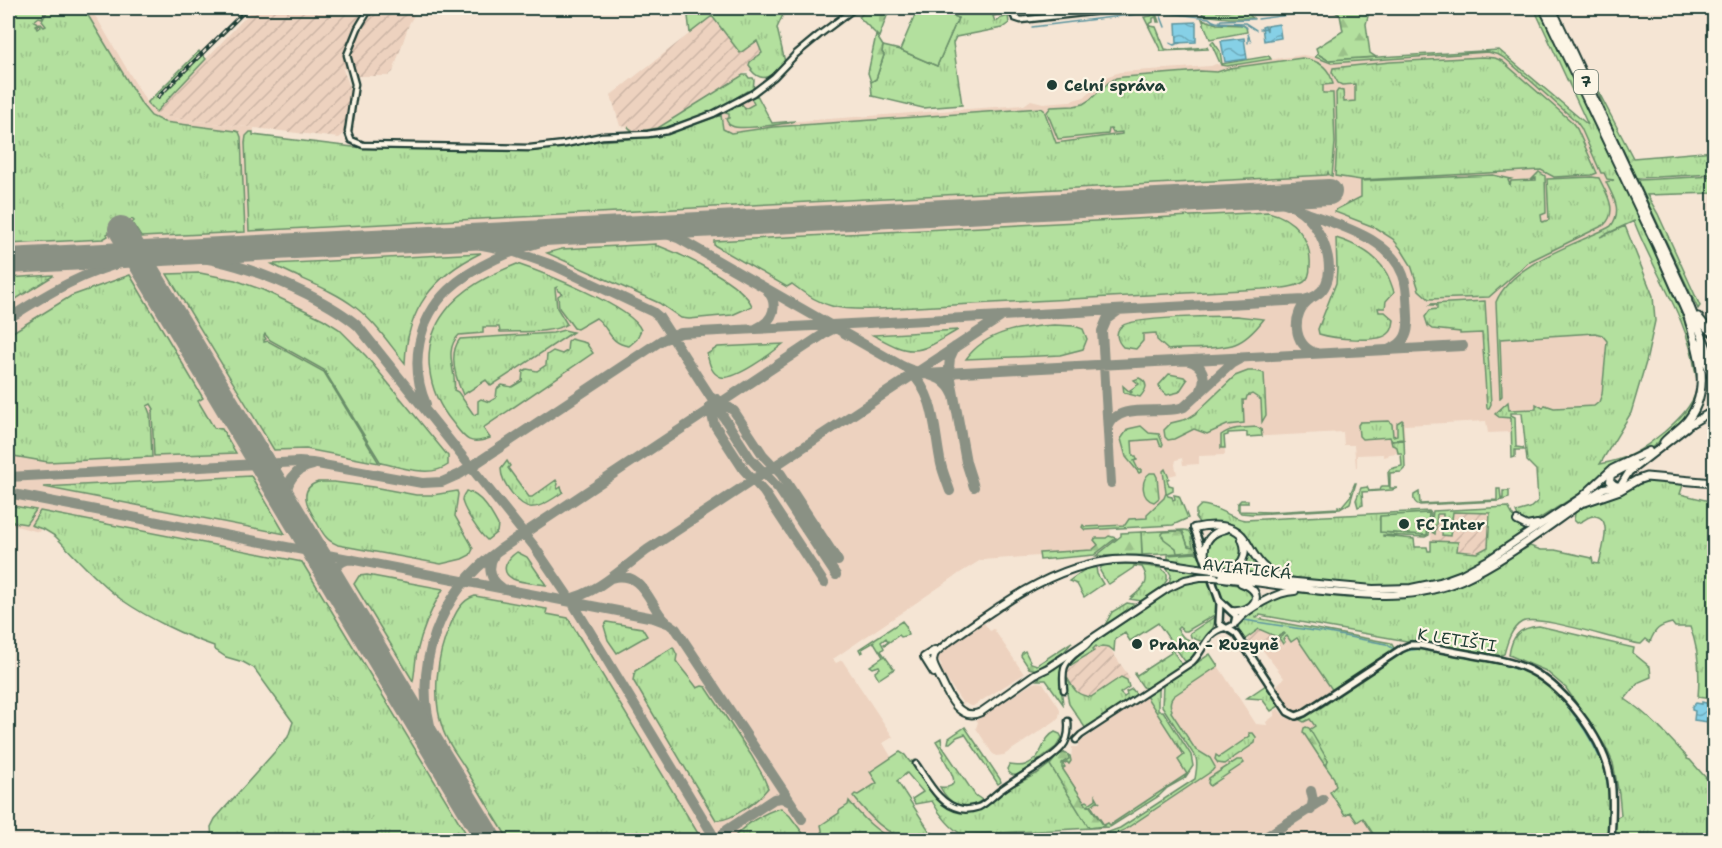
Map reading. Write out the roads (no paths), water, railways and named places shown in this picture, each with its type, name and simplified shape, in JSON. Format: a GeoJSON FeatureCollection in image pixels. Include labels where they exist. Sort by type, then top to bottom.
{"type":"FeatureCollection","features":[{"type":"Feature","properties":{"kind":"highway","name":"7"},"geometry":{"type":"LineString","coordinates":[[1544,8],[1657,245],[1714,381]]}},
{"type":"Feature","properties":{"kind":"highway","name":"7"},"geometry":{"type":"LineString","coordinates":[[1551,8],[1687,300],[1714,365]]}},
{"type":"Feature","properties":{"kind":"highway"},"geometry":{"type":"LineString","coordinates":[[1687,300],[1699,319],[1714,333]]}},
{"type":"Feature","properties":{"kind":"highway"},"geometry":{"type":"LineString","coordinates":[[1664,442],[1688,420],[1701,389],[1700,363],[1687,313]]}},
{"type":"Feature","properties":{"kind":"highway"},"geometry":{"type":"LineString","coordinates":[[1620,484],[1645,475],[1664,476],[1676,480]]}},
{"type":"Feature","properties":{"kind":"highway"},"geometry":{"type":"LineString","coordinates":[[1583,500],[1620,490],[1643,478],[1650,477],[1714,483]]}},
{"type":"Feature","properties":{"kind":"main road"},"geometry":{"type":"LineString","coordinates":[[1583,500],[1614,473],[1623,470],[1714,410]]}},
{"type":"Feature","properties":{"kind":"main road","name":"AVIATICKÁ"},"geometry":{"type":"LineString","coordinates":[[1653,450],[1612,469],[1583,500],[1490,566],[1447,586],[1405,595],[1337,592],[1224,576],[1198,568],[1144,561],[1114,560],[1067,570],[1045,580],[942,646],[934,654],[933,662],[941,678],[942,686],[959,710],[973,715],[1185,580],[1224,576],[1224,573],[1387,590],[1430,585],[1458,576],[1479,565],[1546,521],[1583,500],[1604,488],[1620,484],[1629,472],[1687,427]]}},
{"type":"Feature","properties":{"kind":"main road"},"geometry":{"type":"LineString","coordinates":[[1614,473],[1621,473],[1620,484],[1611,483],[1610,479],[1614,473]]}},
{"type":"Feature","properties":{"kind":"main road"},"geometry":{"type":"LineString","coordinates":[[1517,521],[1529,526],[1546,521]]}},
{"type":"Feature","properties":{"kind":"main road"},"geometry":{"type":"LineString","coordinates":[[1194,528],[1226,527],[1238,530],[1262,565],[1290,581]]}},
{"type":"Feature","properties":{"kind":"main road"},"geometry":{"type":"LineString","coordinates":[[1194,528],[1226,529],[1240,536],[1244,542],[1245,552],[1242,561],[1224,576],[1250,586],[1256,600],[1240,611],[1231,611]]}},
{"type":"Feature","properties":{"kind":"main road"},"geometry":{"type":"LineString","coordinates":[[1204,557],[1204,548],[1208,540],[1217,532],[1226,529]]}},
{"type":"Feature","properties":{"kind":"main road"},"geometry":{"type":"LineString","coordinates":[[1235,623],[1245,614],[1285,592],[1337,592]]}},
{"type":"Feature","properties":{"kind":"street"},"geometry":{"type":"LineString","coordinates":[[370,8],[358,28],[347,55],[355,84],[348,135],[351,140],[359,144],[530,148],[565,144],[602,136],[652,134],[678,128],[713,114],[756,91],[774,77],[796,54],[855,8]]}},
{"type":"Feature","properties":{"kind":"street"},"geometry":{"type":"LineString","coordinates":[[1009,9],[1015,18],[1021,20],[1127,8]]}},
{"type":"Feature","properties":{"kind":"street","name":"K LETIŠTI"},"geometry":{"type":"LineString","coordinates":[[1194,528],[1219,600],[1221,609],[1219,618],[1222,626],[1234,632],[1238,637],[1290,713],[1296,716],[1304,713],[1410,645],[1504,661],[1526,668],[1541,675],[1567,699],[1583,720],[1601,751],[1611,780],[1611,840]]}},
{"type":"Feature","properties":{"kind":"street","name":"K LETIŠTI"},"geometry":{"type":"LineString","coordinates":[[1219,600],[1236,616],[1238,637]]}},
{"type":"Feature","properties":{"kind":"street"},"geometry":{"type":"LineString","coordinates":[[1076,740],[1192,662],[1215,631],[1224,611],[1231,611]]}},
{"type":"Feature","properties":{"kind":"street"},"geometry":{"type":"LineString","coordinates":[[1215,631],[1233,626],[1235,623]]}},
{"type":"Feature","properties":{"kind":"street"},"geometry":{"type":"LineString","coordinates":[[1064,690],[1065,664],[1070,657],[1088,645],[1091,639]]}},
{"type":"Feature","properties":{"kind":"street"},"geometry":{"type":"LineString","coordinates":[[916,764],[946,803],[964,809],[975,808],[1062,747],[1068,734],[1068,721]]}},
{"type":"Feature","properties":{"kind":"water"},"geometry":{"type":"Polygon","coordinates":[[[1196,22],[1196,42],[1177,43],[1176,23],[1196,22]]]}},
{"type":"Feature","properties":{"kind":"water"},"geometry":{"type":"Polygon","coordinates":[[[1279,24],[1281,38],[1264,41],[1262,27],[1265,26],[1267,31],[1267,26],[1279,24]]]}},
{"type":"Feature","properties":{"kind":"water"},"geometry":{"type":"Polygon","coordinates":[[[1244,38],[1247,59],[1225,62],[1221,41],[1244,38]]]}},
{"type":"Feature","properties":{"kind":"water"},"geometry":{"type":"Polygon","coordinates":[[[1702,702],[1710,704],[1708,722],[1694,720],[1695,711],[1692,707],[1702,702]]]}},
{"type":"Feature","properties":{"kind":"waterway"},"geometry":{"type":"LineString","coordinates":[[1258,19],[1325,8]]}},
{"type":"Feature","properties":{"kind":"waterway"},"geometry":{"type":"LineString","coordinates":[[1032,27],[1162,12],[1209,18],[1218,23],[1238,24],[1247,28]]}},
{"type":"Feature","properties":{"kind":"waterway"},"geometry":{"type":"LineString","coordinates":[[1157,13],[1160,14],[1165,27]]}},
{"type":"Feature","properties":{"kind":"waterway"},"geometry":{"type":"LineString","coordinates":[[1220,21],[1254,19]]}},
{"type":"Feature","properties":{"kind":"waterway"},"geometry":{"type":"LineString","coordinates":[[1213,22],[1245,23],[1256,30]]}},
{"type":"Feature","properties":{"kind":"waterway"},"geometry":{"type":"LineString","coordinates":[[1260,29],[1267,28]]}},
{"type":"Feature","properties":{"kind":"waterway"},"geometry":{"type":"LineString","coordinates":[[1248,34],[1251,42]]}},
{"type":"Feature","properties":{"kind":"waterway"},"geometry":{"type":"LineString","coordinates":[[1248,37],[1248,43]]}},
{"type":"Feature","properties":{"kind":"waterway"},"geometry":{"type":"LineString","coordinates":[[1170,43],[1174,45],[1180,43]]}},
{"type":"Feature","properties":{"kind":"waterway"},"geometry":{"type":"LineString","coordinates":[[1237,626],[1244,620],[1321,632]]}},
{"type":"Feature","properties":{"kind":"waterway"},"geometry":{"type":"LineString","coordinates":[[1323,632],[1386,644],[1392,648]]}},
{"type":"Feature","properties":{"kind":"waterway"},"geometry":{"type":"LineString","coordinates":[[1404,651],[1420,649],[1501,664]]}},
{"type":"Feature","properties":{"kind":"waterway"},"geometry":{"type":"LineString","coordinates":[[1503,665],[1529,673],[1541,680]]}},
{"type":"Feature","properties":{"kind":"waterway"},"geometry":{"type":"LineString","coordinates":[[1556,693],[1584,729],[1604,769]]}},
{"type":"Feature","properties":{"kind":"waterway"},"geometry":{"type":"LineString","coordinates":[[1605,772],[1609,792],[1608,840]]}},
{"type":"Feature","properties":{"kind":"railway"},"geometry":{"type":"LineString","coordinates":[[158,97],[248,8]]}},
{"type":"Feature","properties":{"kind":"place","name":"Celní správa"},"geometry":{"type":"Point","coordinates":[1052,85]}},
{"type":"Feature","properties":{"kind":"place","name":"FC Inter"},"geometry":{"type":"Point","coordinates":[1404,524]}},
{"type":"Feature","properties":{"kind":"place","name":"Praha - Ruzyně"},"geometry":{"type":"Point","coordinates":[1137,644]}}]}
